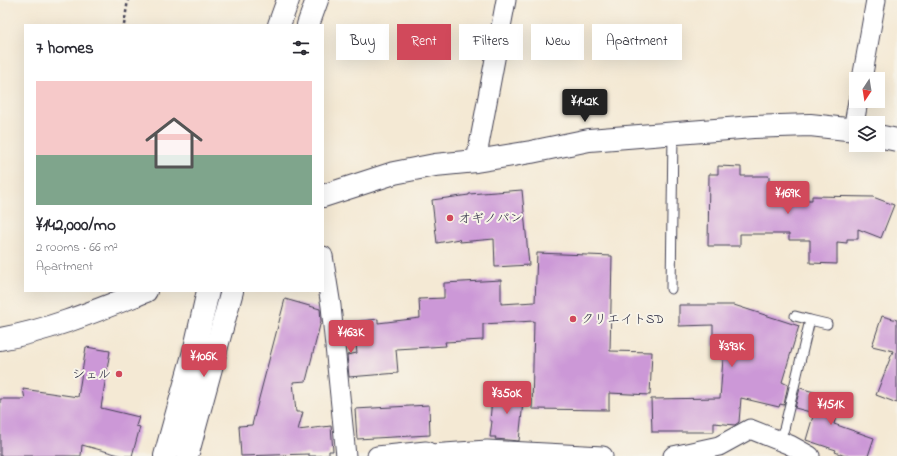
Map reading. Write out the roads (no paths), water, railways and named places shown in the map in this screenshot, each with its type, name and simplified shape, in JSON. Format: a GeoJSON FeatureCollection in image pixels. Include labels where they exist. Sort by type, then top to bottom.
{"type":"FeatureCollection","features":[{"type":"Feature","properties":{"kind":"street"},"geometry":{"type":"LineString","coordinates":[[279,24],[288,0]]}},
{"type":"Feature","properties":{"kind":"street"},"geometry":{"type":"LineString","coordinates":[[308,24],[317,0]]}},
{"type":"Feature","properties":{"kind":"street"},"geometry":{"type":"LineString","coordinates":[[476,161],[506,0]]}},
{"type":"Feature","properties":{"kind":"street"},"geometry":{"type":"LineString","coordinates":[[863,72],[876,0]]}},
{"type":"Feature","properties":{"kind":"street"},"geometry":{"type":"LineString","coordinates":[[324,196],[394,173],[435,165],[476,161],[589,140],[760,126],[810,125],[849,129]]}},
{"type":"Feature","properties":{"kind":"street"},"geometry":{"type":"LineString","coordinates":[[885,137],[897,140]]}},
{"type":"Feature","properties":{"kind":"street"},"geometry":{"type":"LineString","coordinates":[[324,262],[331,306],[346,456]]}},
{"type":"Feature","properties":{"kind":"street"},"geometry":{"type":"LineString","coordinates":[[0,339],[25,335],[85,316],[144,292]]}},
{"type":"Feature","properties":{"kind":"street"},"geometry":{"type":"LineString","coordinates":[[165,456],[195,348],[208,292]]}},
{"type":"Feature","properties":{"kind":"street"},"geometry":{"type":"LineString","coordinates":[[187,456],[232,292]]}},
{"type":"Feature","properties":{"kind":"street"},"geometry":{"type":"LineString","coordinates":[[673,456],[719,446],[750,429],[778,440],[810,456]]}},
{"type":"Feature","properties":{"kind":"street"},"geometry":{"type":"LineString","coordinates":[[377,456],[426,452],[431,454],[487,450],[603,456]]}},
{"type":"Feature","properties":{"kind":"lane"},"geometry":{"type":"LineString","coordinates":[[671,289],[673,134]]}},
{"type":"Feature","properties":{"kind":"lane"},"geometry":{"type":"LineString","coordinates":[[794,316],[827,324]]}},
{"type":"Feature","properties":{"kind":"lane"},"geometry":{"type":"LineString","coordinates":[[778,440],[784,429],[810,320]]}},
{"type":"Feature","properties":{"kind":"place","name":"オギノパン"},"geometry":{"type":"Point","coordinates":[450,218]}},
{"type":"Feature","properties":{"kind":"place","name":"クリエイトSD"},"geometry":{"type":"Point","coordinates":[573,319]}},
{"type":"Feature","properties":{"kind":"place","name":"シェル"},"geometry":{"type":"Point","coordinates":[119,374]}}]}
